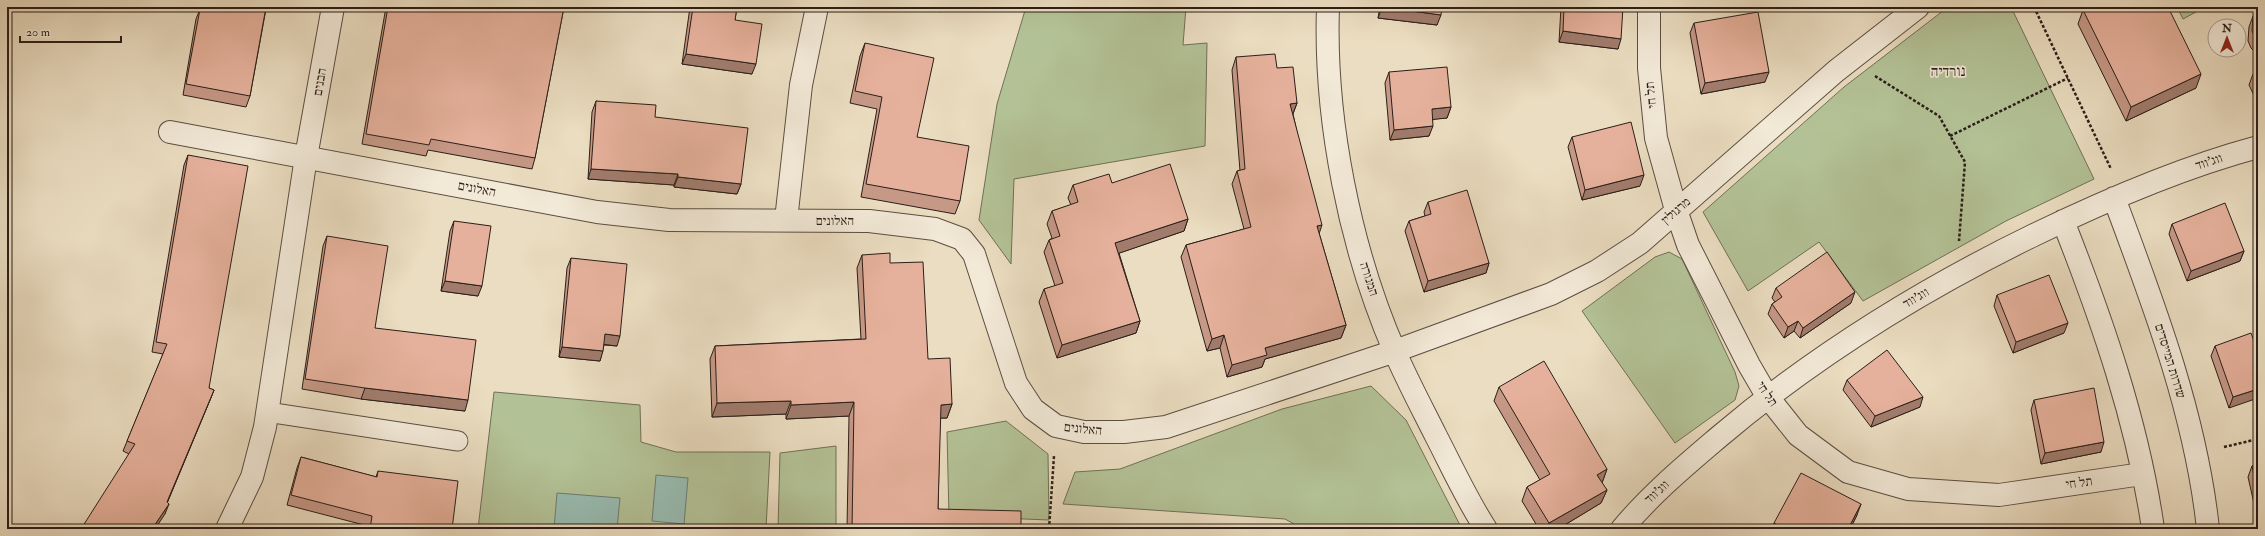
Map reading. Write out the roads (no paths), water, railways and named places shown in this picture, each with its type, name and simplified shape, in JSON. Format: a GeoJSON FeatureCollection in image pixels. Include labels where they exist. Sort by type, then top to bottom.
{"type":"FeatureCollection","features":[{"type":"Feature","properties":{"kind":"street","name":"הבנים"},"geometry":{"type":"LineString","coordinates":[[226,529],[252,477],[267,412],[306,157],[333,7]]}},
{"type":"Feature","properties":{"kind":"street"},"geometry":{"type":"LineString","coordinates":[[786,220],[801,85],[817,7]]}},
{"type":"Feature","properties":{"kind":"street","name":"המנורה"},"geometry":{"type":"LineString","coordinates":[[1328,7],[1326,44],[1330,99],[1340,162],[1356,240],[1395,351],[1449,462],[1486,529]]}},
{"type":"Feature","properties":{"kind":"street","name":"תל חי"},"geometry":{"type":"LineString","coordinates":[[1649,7],[1648,68],[1656,138],[1676,210],[1688,245],[1749,365],[1767,396],[1798,435],[1848,472],[1908,489],[1999,495],[2142,474]]}},
{"type":"Feature","properties":{"kind":"street","name":"מרגולין"},"geometry":{"type":"LineString","coordinates":[[1395,351],[1551,294],[1597,271],[1640,243],[1676,210],[1850,61],[1918,7]]}},
{"type":"Feature","properties":{"kind":"street","name":"האלונים"},"geometry":{"type":"LineString","coordinates":[[170,132],[597,212],[669,220],[869,221],[935,229],[962,239],[974,254],[1016,383],[1032,409],[1056,426],[1084,432],[1124,432],[1166,427],[1395,351]]}},
{"type":"Feature","properties":{"kind":"street","name":"ווג'ווד"},"geometry":{"type":"LineString","coordinates":[[1622,529],[1644,502],[1767,396],[1843,342],[1956,275],[2063,221],[2118,196],[2208,161],[2258,147]]}},
{"type":"Feature","properties":{"kind":"street","name":"שדרות המייסדים"},"geometry":{"type":"LineString","coordinates":[[2118,196],[2178,384],[2192,434],[2208,529]]}},
{"type":"Feature","properties":{"kind":"street"},"geometry":{"type":"LineString","coordinates":[[2063,221],[2112,354],[2142,474],[2153,529]]}},
{"type":"Feature","properties":{"kind":"lane"},"geometry":{"type":"LineString","coordinates":[[267,412],[458,441]]}},
{"type":"Feature","properties":{"kind":"water"},"geometry":{"type":"Polygon","coordinates":[[[656,475],[688,478],[684,524],[652,521],[656,475]]]}},
{"type":"Feature","properties":{"kind":"water"},"geometry":{"type":"Polygon","coordinates":[[[557,493],[620,498],[617,529],[554,529],[557,493]]]}},
{"type":"Feature","properties":{"kind":"district","name":"נורדיה"},"geometry":{"type":"Point","coordinates":[1948,71]}}]}
